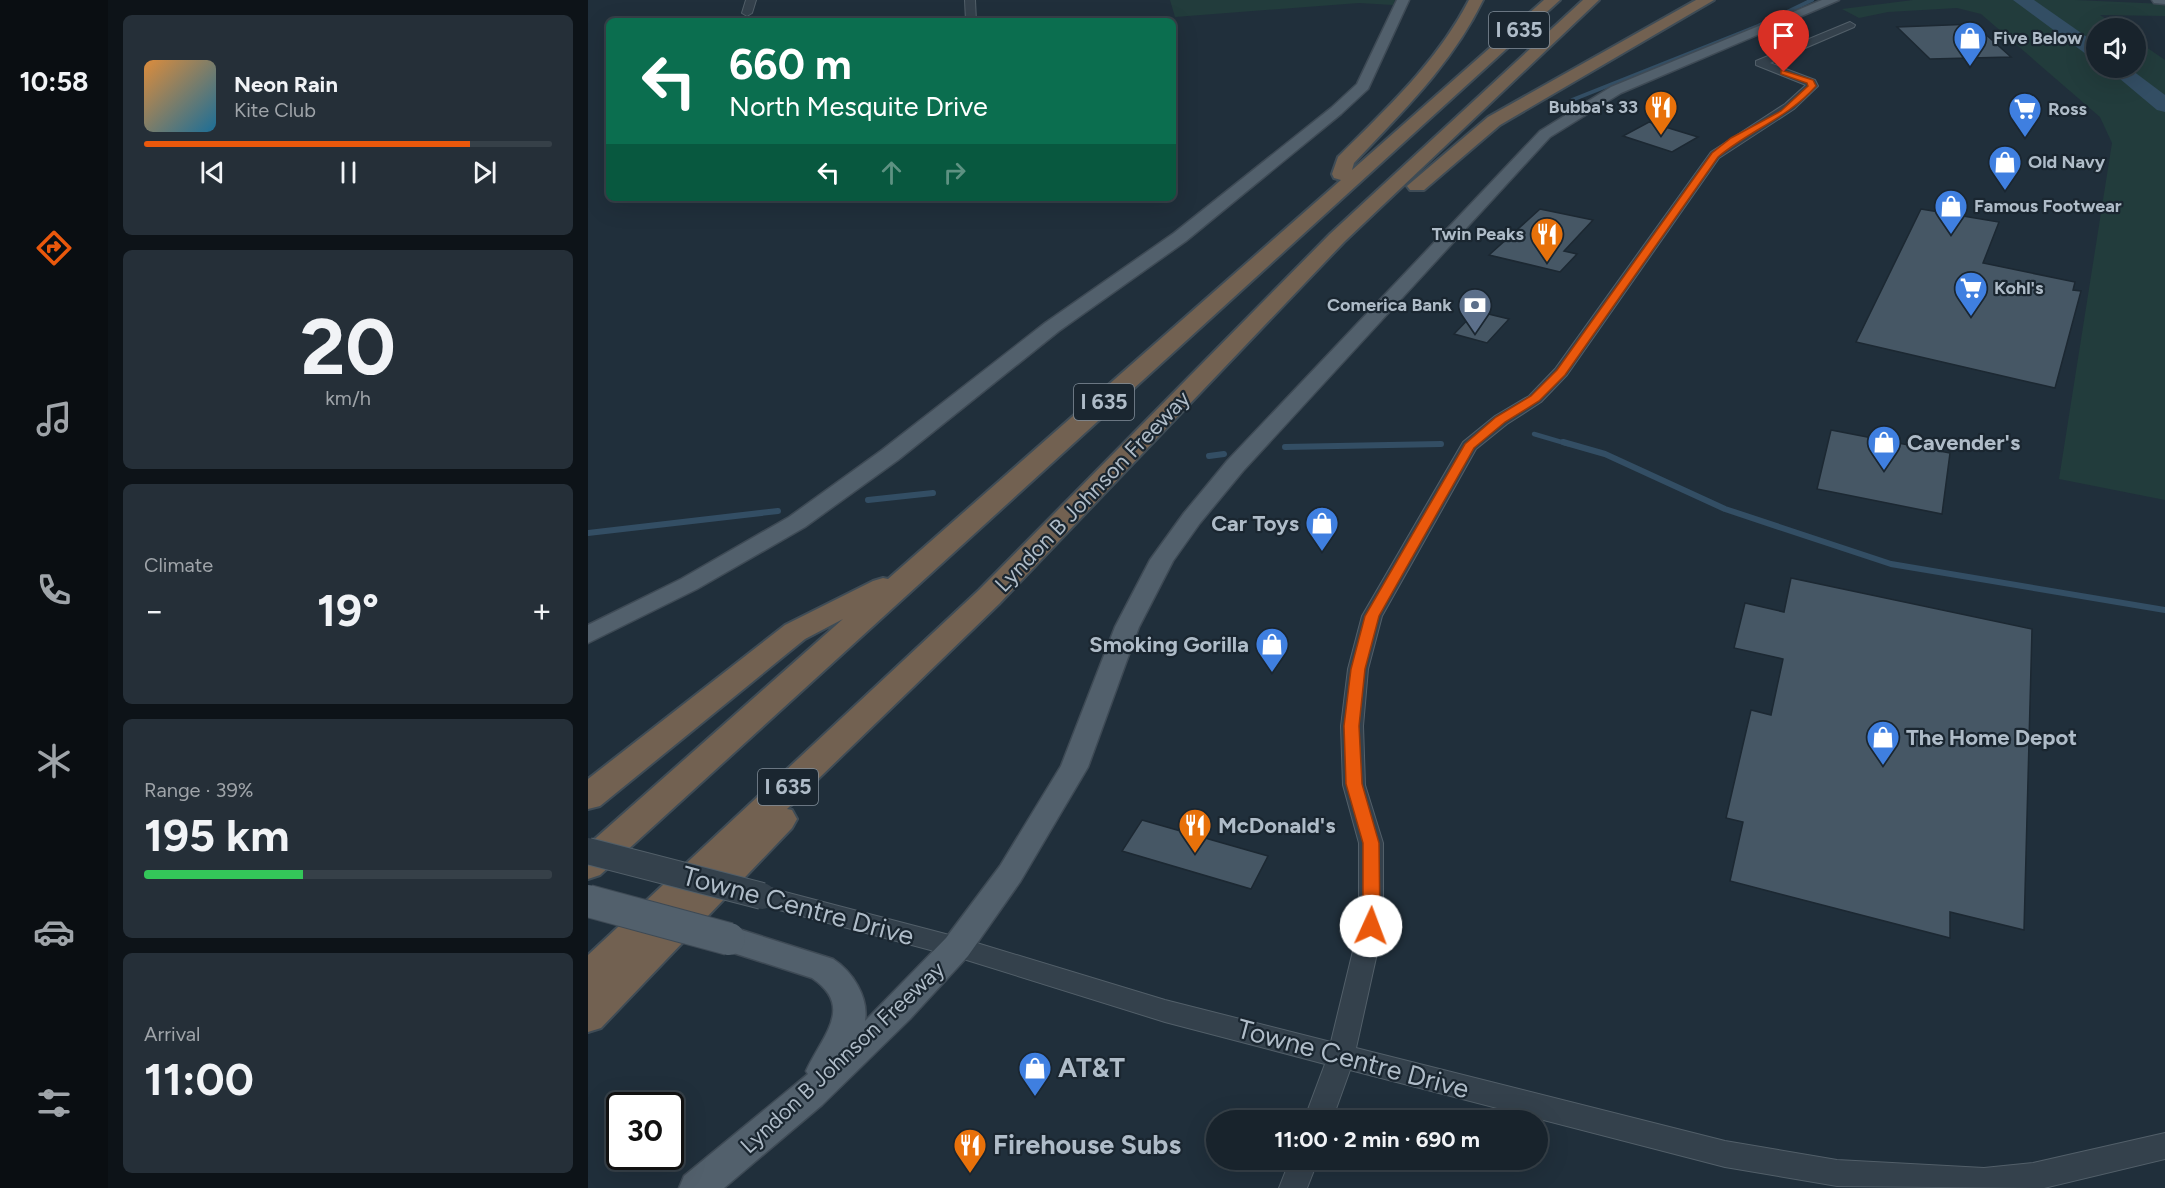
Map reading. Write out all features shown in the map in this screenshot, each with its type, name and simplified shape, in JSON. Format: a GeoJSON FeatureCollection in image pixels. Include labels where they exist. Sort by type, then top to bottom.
{"type":"FeatureCollection","features":[{"type":"Feature","properties":{"kind":"highway"},"geometry":{"type":"LineString","coordinates":[[1336,194],[1345,161],[1435,64],[1460,30],[1476,0]]}},
{"type":"Feature","properties":{"kind":"highway"},"geometry":{"type":"LineString","coordinates":[[1484,61],[1537,0]]}},
{"type":"Feature","properties":{"kind":"highway","name":"I 635"},"geometry":{"type":"LineString","coordinates":[[588,865],[1553,0]]}},
{"type":"Feature","properties":{"kind":"highway","name":"Lyndon B Johnson Freeway"},"geometry":{"type":"LineString","coordinates":[[588,978],[990,597],[1337,238],[1592,0]]}},
{"type":"Feature","properties":{"kind":"highway"},"geometry":{"type":"LineString","coordinates":[[1560,29],[1612,0]]}},
{"type":"Feature","properties":{"kind":"highway"},"geometry":{"type":"LineString","coordinates":[[1337,238],[1407,195],[1494,121],[1704,2]]}},
{"type":"Feature","properties":{"kind":"highway"},"geometry":{"type":"LineString","coordinates":[[588,797],[795,632],[918,569]]}},
{"type":"Feature","properties":{"kind":"highway"},"geometry":{"type":"LineString","coordinates":[[588,1016],[820,779],[990,597]]}},
{"type":"Feature","properties":{"kind":"main road"},"geometry":{"type":"LineString","coordinates":[[588,635],[689,584],[797,522],[891,455],[1052,327],[1180,237],[1336,111],[1363,86],[1403,0]]}},
{"type":"Feature","properties":{"kind":"main road","name":"Lyndon B Johnson Freeway"},"geometry":{"type":"LineString","coordinates":[[698,1188],[810,1094],[899,1008],[957,947],[1010,874],[1074,767],[1127,627],[1162,560],[1192,518],[1235,466],[1546,133],[1616,90],[1833,0]]}},
{"type":"Feature","properties":{"kind":"main road"},"geometry":{"type":"LineString","coordinates":[[2158,0],[2165,0]]}},
{"type":"Feature","properties":{"kind":"main road"},"geometry":{"type":"LineString","coordinates":[[588,901],[729,939],[822,968],[837,978],[851,1008],[847,1029],[810,1094]]}},
{"type":"Feature","properties":{"kind":"street"},"geometry":{"type":"LineString","coordinates":[[747,13],[751,0]]}},
{"type":"Feature","properties":{"kind":"street"},"geometry":{"type":"LineString","coordinates":[[970,0],[971,18]]}},
{"type":"Feature","properties":{"kind":"street"},"geometry":{"type":"LineString","coordinates":[[1322,1110],[1341,1057],[1371,926],[1371,843],[1354,784],[1352,726],[1358,669],[1372,616],[1469,446],[1501,420],[1535,399],[1561,372],[1715,155],[1734,140],[1784,112],[1812,86],[1811,82],[1760,63],[1850,25]]}},
{"type":"Feature","properties":{"kind":"street","name":"Towne Centre Drive"},"geometry":{"type":"LineString","coordinates":[[588,851],[957,947],[1165,1011],[1736,1156],[1837,1173],[1984,1182],[2033,1177],[2165,1146]]}},
{"type":"Feature","properties":{"kind":"street"},"geometry":{"type":"LineString","coordinates":[[1293,1188],[1300,1170]]}},
{"type":"Feature","properties":{"kind":"green space"},"geometry":{"type":"Polygon","coordinates":[[[1170,0],[1395,0],[1393,5],[1359,3],[1175,17],[1170,0]]]}},
{"type":"Feature","properties":{"kind":"green space"},"geometry":{"type":"Polygon","coordinates":[[[1913,0],[2075,0],[2165,4],[2165,16],[2100,15],[2104,18],[2086,18],[2086,78],[2146,78],[2146,47],[2165,60],[2165,500],[2059,479],[2112,143],[2100,117],[1981,14],[1957,8],[1888,12],[1859,18],[1842,9],[1913,0]]]}},
{"type":"Feature","properties":{"kind":"building"},"geometry":{"type":"Polygon","coordinates":[[[1974,24],[2011,57],[1930,59],[1897,27],[1974,24]]]}},
{"type":"Feature","properties":{"kind":"building","name":"Bubba's 33"},"geometry":{"type":"Polygon","coordinates":[[[1649,122],[1698,137],[1672,152],[1623,136],[1649,122]]]}},
{"type":"Feature","properties":{"kind":"building"},"geometry":{"type":"Polygon","coordinates":[[[1540,209],[1593,220],[1564,251],[1577,254],[1560,272],[1489,255],[1540,209]]]}},
{"type":"Feature","properties":{"kind":"building","name":"Kohl's"},"geometry":{"type":"Polygon","coordinates":[[[1921,209],[1999,222],[1983,263],[2075,282],[2073,290],[2081,291],[2055,388],[1856,342],[1921,209]]]}},
{"type":"Feature","properties":{"kind":"building","name":"Comerica Bank"},"geometry":{"type":"Polygon","coordinates":[[[1476,311],[1509,319],[1487,343],[1454,334],[1476,311]]]}},
{"type":"Feature","properties":{"kind":"building","name":"Cavender's"},"geometry":{"type":"Polygon","coordinates":[[[1831,430],[1950,453],[1942,514],[1817,489],[1831,430]]]}},
{"type":"Feature","properties":{"kind":"building","name":"The Home Depot"},"geometry":{"type":"Polygon","coordinates":[[[1791,578],[2032,629],[2024,930],[1950,912],[1950,938],[1730,881],[1743,822],[1726,818],[1751,710],[1771,715],[1783,659],[1734,648],[1745,603],[1784,612],[1791,578]]]}},
{"type":"Feature","properties":{"kind":"building","name":"McDonald's"},"geometry":{"type":"Polygon","coordinates":[[[1142,820],[1268,856],[1251,889],[1122,851],[1142,820]]]}},
{"type":"Feature","properties":{"kind":"waterway"},"geometry":{"type":"LineString","coordinates":[[1572,100],[1758,26],[1812,0]]}},
{"type":"Feature","properties":{"kind":"waterway"},"geometry":{"type":"LineString","coordinates":[[2022,0],[2086,45]]}},
{"type":"Feature","properties":{"kind":"waterway"},"geometry":{"type":"LineString","coordinates":[[2130,78],[2165,105]]}},
{"type":"Feature","properties":{"kind":"waterway"},"geometry":{"type":"LineString","coordinates":[[1534,434],[1568,444]]}},
{"type":"Feature","properties":{"kind":"waterway"},"geometry":{"type":"LineString","coordinates":[[1563,442],[1605,454],[1725,509],[1891,564],[2165,610]]}},
{"type":"Feature","properties":{"kind":"waterway"},"geometry":{"type":"LineString","coordinates":[[1285,447],[1441,444]]}},
{"type":"Feature","properties":{"kind":"waterway"},"geometry":{"type":"LineString","coordinates":[[1209,456],[1224,454]]}},
{"type":"Feature","properties":{"kind":"waterway"},"geometry":{"type":"LineString","coordinates":[[868,500],[933,493]]}},
{"type":"Feature","properties":{"kind":"waterway"},"geometry":{"type":"LineString","coordinates":[[588,533],[778,511]]}},
{"type":"Feature","properties":{"kind":"place","name":"Five Below"},"geometry":{"type":"Point","coordinates":[1970,67]}},
{"type":"Feature","properties":{"kind":"place","name":"Bubba's 33"},"geometry":{"type":"Point","coordinates":[1661,136]}},
{"type":"Feature","properties":{"kind":"place","name":"Ross"},"geometry":{"type":"Point","coordinates":[2025,138]}},
{"type":"Feature","properties":{"kind":"place","name":"Old Navy"},"geometry":{"type":"Point","coordinates":[2005,191]}},
{"type":"Feature","properties":{"kind":"place","name":"Famous Footwear"},"geometry":{"type":"Point","coordinates":[1951,235]}},
{"type":"Feature","properties":{"kind":"place","name":"Twin Peaks"},"geometry":{"type":"Point","coordinates":[1547,263]}},
{"type":"Feature","properties":{"kind":"place","name":"Kohl's"},"geometry":{"type":"Point","coordinates":[1971,317]}},
{"type":"Feature","properties":{"kind":"place","name":"Comerica Bank"},"geometry":{"type":"Point","coordinates":[1475,334]}},
{"type":"Feature","properties":{"kind":"place","name":"Cavender's"},"geometry":{"type":"Point","coordinates":[1884,471]}},
{"type":"Feature","properties":{"kind":"place","name":"Car Toys"},"geometry":{"type":"Point","coordinates":[1322,552]}},
{"type":"Feature","properties":{"kind":"place","name":"Smoking Gorilla"},"geometry":{"type":"Point","coordinates":[1272,673]}},
{"type":"Feature","properties":{"kind":"place","name":"The Home Depot"},"geometry":{"type":"Point","coordinates":[1883,766]}},
{"type":"Feature","properties":{"kind":"place","name":"McDonald's"},"geometry":{"type":"Point","coordinates":[1195,854]}},
{"type":"Feature","properties":{"kind":"place","name":"AT&T"},"geometry":{"type":"Point","coordinates":[1035,1097]}},
{"type":"Feature","properties":{"kind":"place","name":"Firehouse Subs"},"geometry":{"type":"Point","coordinates":[970,1174]}},
{"type":"Feature","properties":{"kind":"route"},"geometry":{"type":"LineString","coordinates":[[1371,926],[1373,879],[1371,843],[1354,784],[1352,726],[1358,669],[1372,616],[1469,446],[1501,420],[1535,399],[1561,372],[1715,155],[1734,140],[1784,112],[1812,86],[1811,82],[1784,72]]}}]}
